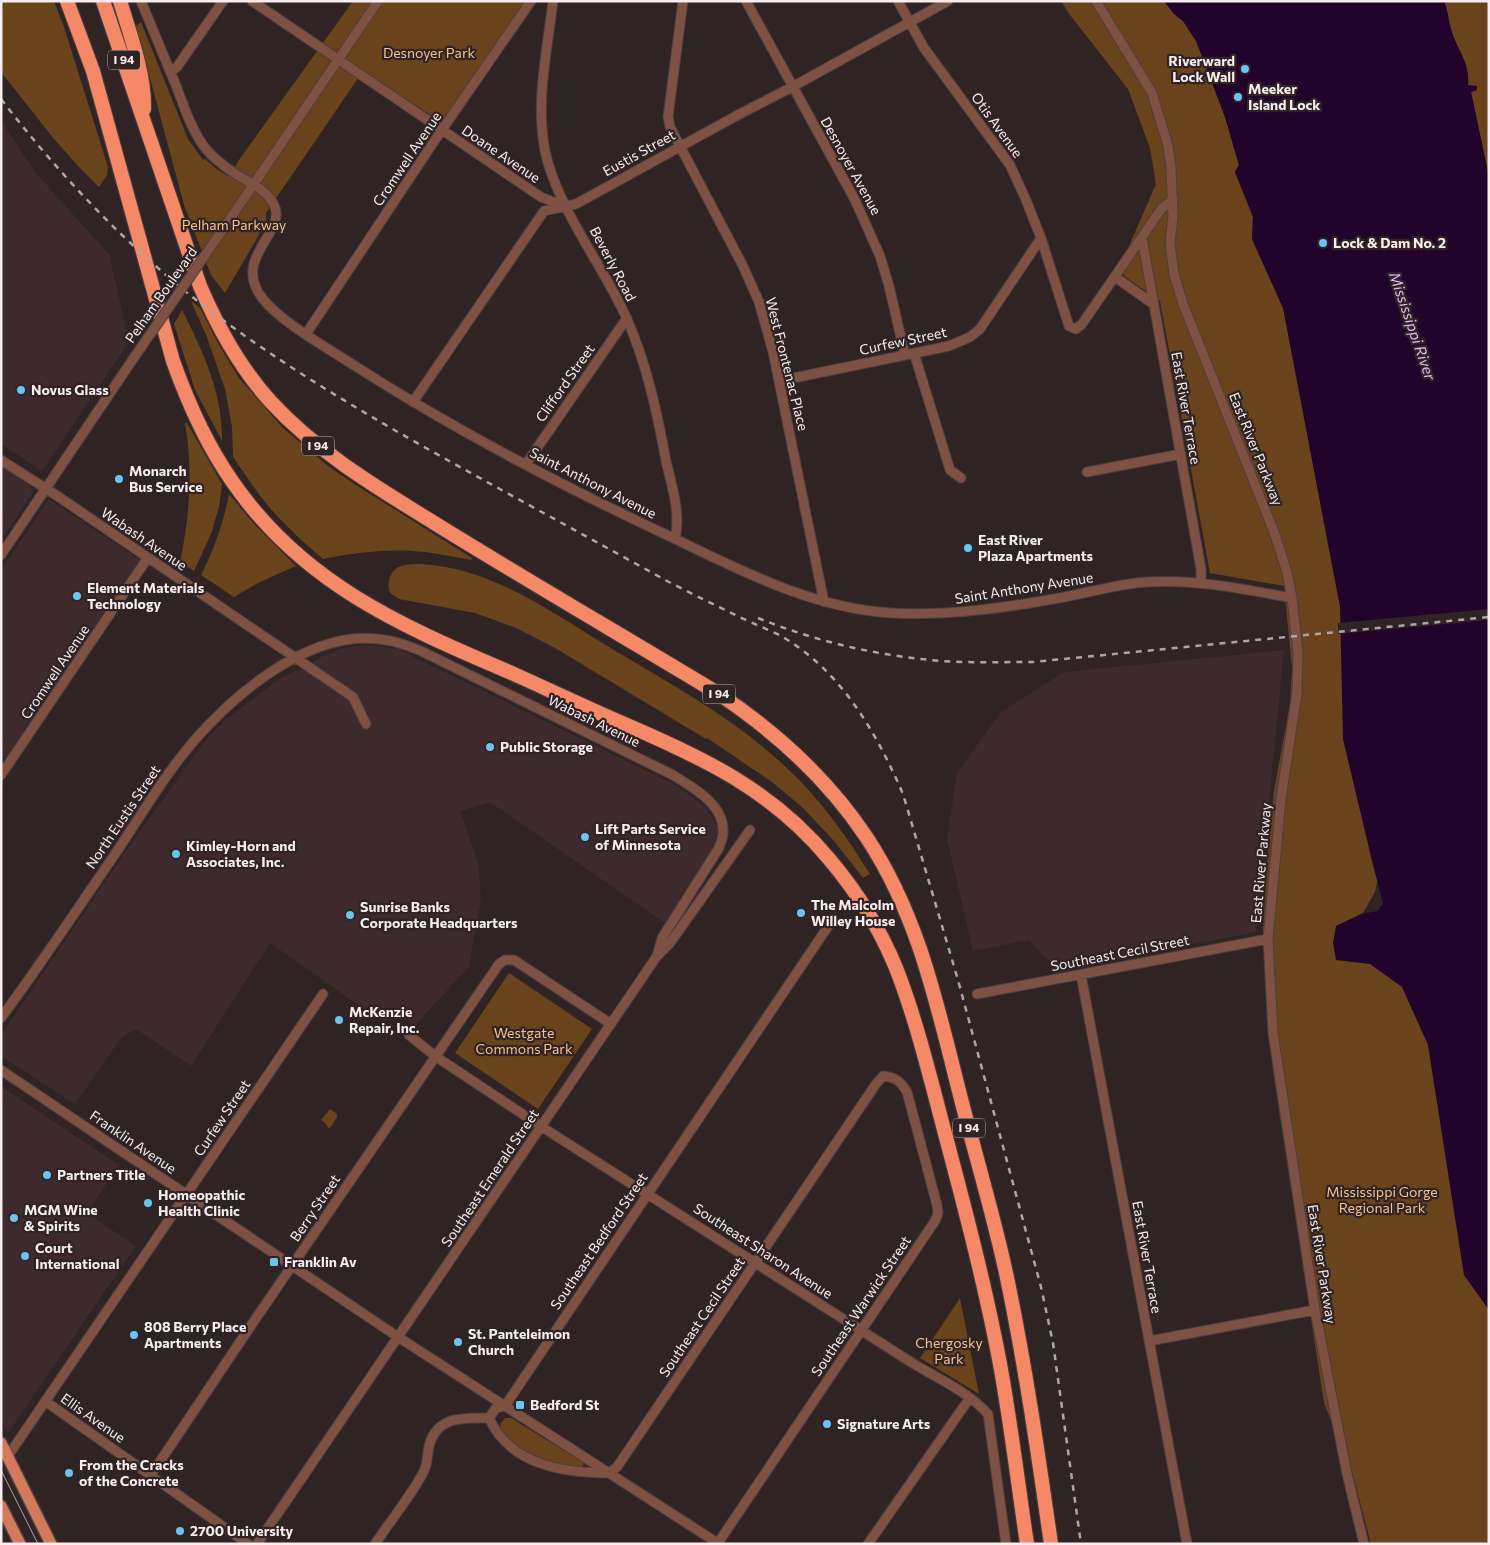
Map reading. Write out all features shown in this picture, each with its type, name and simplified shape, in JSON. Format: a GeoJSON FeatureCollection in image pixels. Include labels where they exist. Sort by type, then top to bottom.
{"type":"FeatureCollection","features":[{"type":"Feature","properties":{"kind":"highway","name":"I 94"},"geometry":{"type":"LineString","coordinates":[[67,1],[93,70],[173,361],[196,418],[232,481],[259,516],[311,566],[347,592],[388,617],[674,745],[733,776],[762,796],[801,829],[831,861],[858,898],[885,945],[900,980],[922,1048],[950,1152],[998,1355],[1010,1425],[1026,1544]]}},
{"type":"Feature","properties":{"kind":"highway","name":"I 94"},"geometry":{"type":"LineString","coordinates":[[103,1],[189,255],[214,317],[231,348],[252,379],[282,413],[324,451],[360,477],[471,546],[688,675],[749,715],[793,751],[819,777],[866,838],[893,883],[905,910],[935,994],[1006,1274],[1032,1406],[1051,1544]]}},
{"type":"Feature","properties":{"kind":"highway"},"geometry":{"type":"LineString","coordinates":[[120,1],[145,92],[143,120]]}},
{"type":"Feature","properties":{"kind":"main road"},"geometry":{"type":"LineString","coordinates":[[1,1444],[52,1544]]}},
{"type":"Feature","properties":{"kind":"main road"},"geometry":{"type":"LineString","coordinates":[[1,1506],[20,1544]]}},
{"type":"Feature","properties":{"kind":"street","name":"Saint Anthony Avenue"},"geometry":{"type":"LineString","coordinates":[[141,1],[195,133],[202,144],[218,162],[267,195],[274,203],[277,214],[274,226],[259,248],[254,263],[253,275],[257,291],[271,308],[306,334],[413,402],[470,435],[603,505],[766,582],[824,602],[879,612],[945,614],[988,610],[1142,582],[1201,582],[1292,598]]}},
{"type":"Feature","properties":{"kind":"street"},"geometry":{"type":"LineString","coordinates":[[170,72],[177,67],[224,1]]}},
{"type":"Feature","properties":{"kind":"street","name":"Doane Avenue"},"geometry":{"type":"LineString","coordinates":[[252,1],[541,197],[564,206]]}},
{"type":"Feature","properties":{"kind":"street","name":"Pelham Boulevard"},"geometry":{"type":"LineString","coordinates":[[1,555],[378,1]]}},
{"type":"Feature","properties":{"kind":"street","name":"Cromwell Avenue"},"geometry":{"type":"LineString","coordinates":[[306,334],[531,1]]}},
{"type":"Feature","properties":{"kind":"street","name":"Beverly Road"},"geometry":{"type":"LineString","coordinates":[[553,1],[541,103],[548,162],[564,206],[593,254],[626,318],[640,352],[655,406],[678,517],[676,539]]}},
{"type":"Feature","properties":{"kind":"street","name":"West Frontenac Place"},"geometry":{"type":"LineString","coordinates":[[683,1],[668,117],[670,127],[748,276],[766,325],[824,602]]}},
{"type":"Feature","properties":{"kind":"street","name":"Desnoyer Avenue"},"geometry":{"type":"LineString","coordinates":[[746,1],[869,228],[890,286],[910,354],[950,470],[961,478]]}},
{"type":"Feature","properties":{"kind":"street","name":"Otis Avenue"},"geometry":{"type":"LineString","coordinates":[[898,1],[924,48],[1010,165],[1040,238],[1069,326],[1076,329],[1082,324],[1115,277]]}},
{"type":"Feature","properties":{"kind":"street","name":"Eustis Street"},"geometry":{"type":"LineString","coordinates":[[413,402],[544,211],[576,204],[948,1]]}},
{"type":"Feature","properties":{"kind":"street","name":"East River Parkway"},"geometry":{"type":"LineString","coordinates":[[1096,1],[1152,93],[1168,146],[1173,200],[1170,244],[1174,274],[1183,304],[1274,532],[1287,572],[1292,598],[1298,652],[1297,693],[1281,799],[1268,940],[1273,1033],[1315,1310],[1347,1474],[1364,1544]]}},
{"type":"Feature","properties":{"kind":"street"},"geometry":{"type":"LineString","coordinates":[[1152,302],[1115,277],[1162,208],[1173,200]]}},
{"type":"Feature","properties":{"kind":"street","name":"Curfew Street"},"geometry":{"type":"LineString","coordinates":[[779,381],[959,343],[970,337],[980,329],[1040,238]]}},
{"type":"Feature","properties":{"kind":"street","name":"East River Terrace"},"geometry":{"type":"LineString","coordinates":[[1142,238],[1201,568],[1201,582]]}},
{"type":"Feature","properties":{"kind":"street","name":"Clifford Street"},"geometry":{"type":"LineString","coordinates":[[526,464],[626,318]]}},
{"type":"Feature","properties":{"kind":"street"},"geometry":{"type":"LineString","coordinates":[[1087,472],[1180,454]]}},
{"type":"Feature","properties":{"kind":"street","name":"Wabash Avenue"},"geometry":{"type":"LineString","coordinates":[[1,460],[353,697],[366,724]]}},
{"type":"Feature","properties":{"kind":"street","name":"Cromwell Avenue"},"geometry":{"type":"LineString","coordinates":[[1,775],[150,561]]}},
{"type":"Feature","properties":{"kind":"street","name":"Wabash Avenue"},"geometry":{"type":"LineString","coordinates":[[295,658],[324,646],[352,639],[379,639],[406,645],[672,774],[701,793],[715,808],[721,818],[723,833],[719,848],[662,938],[657,956]]}},
{"type":"Feature","properties":{"kind":"street","name":"North Eustis Street"},"geometry":{"type":"LineString","coordinates":[[1,1018],[192,743],[227,707],[265,677],[295,658]]}},
{"type":"Feature","properties":{"kind":"street","name":"Southeast Emerald Street"},"geometry":{"type":"LineString","coordinates":[[257,1544],[657,956],[670,943],[750,830]]}},
{"type":"Feature","properties":{"kind":"street","name":"Southeast Bedford Street"},"geometry":{"type":"LineString","coordinates":[[489,1418],[496,1408],[505,1406],[833,919]]}},
{"type":"Feature","properties":{"kind":"street","name":"Southeast Cecil Street"},"geometry":{"type":"LineString","coordinates":[[978,994],[1268,940]]}},
{"type":"Feature","properties":{"kind":"street","name":"Berry Street"},"geometry":{"type":"LineString","coordinates":[[151,1475],[499,964],[505,960],[514,960],[611,1024]]}},
{"type":"Feature","properties":{"kind":"street","name":"East River Terrace"},"geometry":{"type":"LineString","coordinates":[[1081,975],[1187,1544]]}},
{"type":"Feature","properties":{"kind":"street","name":"Curfew Street"},"geometry":{"type":"LineString","coordinates":[[8,1456],[323,994]]}},
{"type":"Feature","properties":{"kind":"street","name":"Southeast Sharon Avenue"},"geometry":{"type":"LineString","coordinates":[[409,1035],[436,1056],[542,1127],[962,1392],[988,1414],[1006,1544]]}},
{"type":"Feature","properties":{"kind":"street","name":"Franklin Avenue"},"geometry":{"type":"LineString","coordinates":[[1,1070],[398,1337],[718,1543]]}},
{"type":"Feature","properties":{"kind":"street","name":"Southeast Cecil Street"},"geometry":{"type":"LineString","coordinates":[[609,1473],[616,1467],[883,1076]]}},
{"type":"Feature","properties":{"kind":"street","name":"Southeast Warwick Street"},"geometry":{"type":"LineString","coordinates":[[718,1543],[935,1221],[938,1213],[907,1092],[901,1082],[892,1077],[883,1076]]}},
{"type":"Feature","properties":{"kind":"street"},"geometry":{"type":"LineString","coordinates":[[1149,1341],[1315,1310]]}},
{"type":"Feature","properties":{"kind":"street"},"geometry":{"type":"LineString","coordinates":[[868,1544],[969,1399]]}},
{"type":"Feature","properties":{"kind":"street","name":"Ellis Avenue"},"geometry":{"type":"LineString","coordinates":[[45,1400],[248,1544]]}},
{"type":"Feature","properties":{"kind":"street"},"geometry":{"type":"LineString","coordinates":[[376,1544],[424,1472],[429,1446],[438,1428],[446,1422],[455,1419],[489,1418],[502,1439],[531,1460],[573,1472],[609,1473]]}},
{"type":"Feature","properties":{"kind":"shaded area"},"geometry":{"type":"Polygon","coordinates":[[[1,120],[35,172],[109,254],[129,342],[42,471],[1,444],[1,120]]]}},
{"type":"Feature","properties":{"kind":"shaded area"},"geometry":{"type":"Polygon","coordinates":[[[1,466],[30,485],[33,492],[1,540],[1,466]]]}},
{"type":"Feature","properties":{"kind":"shaded area"},"geometry":{"type":"Polygon","coordinates":[[[49,499],[140,560],[7,759],[1,755],[1,570],[49,499]]]}},
{"type":"Feature","properties":{"kind":"shaded area"},"geometry":{"type":"Polygon","coordinates":[[[368,645],[398,649],[679,787],[706,808],[719,829],[713,850],[665,923],[490,802],[460,811],[478,862],[481,899],[469,967],[414,1026],[406,1018],[391,1016],[384,1023],[270,943],[191,1066],[136,1029],[122,1037],[75,1104],[1,1056],[1,1035],[130,845],[205,741],[225,720],[279,679],[292,672],[299,671],[321,657],[339,649],[368,645]]]}},
{"type":"Feature","properties":{"kind":"shaded area"},"geometry":{"type":"Polygon","coordinates":[[[1284,650],[1256,932],[1057,970],[1029,940],[973,951],[947,839],[957,773],[1001,712],[1064,672],[1284,650]]]}},
{"type":"Feature","properties":{"kind":"shaded area"},"geometry":{"type":"Polygon","coordinates":[[[1,1086],[119,1165],[87,1213],[136,1246],[8,1433],[1,1420],[1,1086]]]}},
{"type":"Feature","properties":{"kind":"green space"},"geometry":{"type":"Polygon","coordinates":[[[1,1],[54,1],[108,167],[107,175],[99,187],[54,139],[1,72],[1,1]]]}},
{"type":"Feature","properties":{"kind":"green space"},"geometry":{"type":"Polygon","coordinates":[[[353,1],[525,1],[445,118],[435,118],[363,71],[266,213],[266,223],[225,293],[211,275],[184,205],[136,26],[141,22],[188,139],[203,160],[205,159],[230,177],[239,160],[353,1]]]}},
{"type":"Feature","properties":{"kind":"green space","name":"Mississippi Gorge Regional Park"},"geometry":{"type":"Polygon","coordinates":[[[1061,1],[1164,1],[1174,14],[1183,21],[1196,40],[1225,117],[1239,165],[1235,172],[1253,217],[1252,239],[1283,308],[1345,601],[1380,869],[1375,892],[1363,913],[1342,926],[1410,988],[1457,1133],[1489,1301],[1489,1544],[1371,1544],[1353,1475],[1324,1403],[1273,1072],[1268,1023],[1263,929],[1274,791],[1290,704],[1292,668],[1284,586],[1210,573],[1160,301],[1124,276],[1120,267],[1156,184],[1150,148],[1128,89],[1061,1]]]}},
{"type":"Feature","properties":{"kind":"green space"},"geometry":{"type":"Polygon","coordinates":[[[1444,1],[1489,1],[1489,177],[1471,92],[1477,86],[1468,86],[1467,70],[1450,25],[1444,1]]]}},
{"type":"Feature","properties":{"kind":"green space"},"geometry":{"type":"Polygon","coordinates":[[[191,301],[200,308],[239,378],[283,428],[328,466],[472,558],[471,560],[425,552],[399,550],[348,554],[323,559],[299,538],[260,496],[233,457],[232,427],[225,389],[206,335],[191,301]]]}},
{"type":"Feature","properties":{"kind":"green space"},"geometry":{"type":"Polygon","coordinates":[[[182,310],[210,373],[219,406],[222,441],[195,390],[174,324],[182,310]]]}},
{"type":"Feature","properties":{"kind":"green space"},"geometry":{"type":"Polygon","coordinates":[[[185,423],[187,423],[222,484],[219,507],[211,534],[194,571],[180,562],[188,510],[190,475],[185,423]]]}},
{"type":"Feature","properties":{"kind":"green space"},"geometry":{"type":"Polygon","coordinates":[[[229,494],[256,526],[296,566],[258,583],[234,597],[201,575],[218,535],[229,494]]]}},
{"type":"Feature","properties":{"kind":"green space"},"geometry":{"type":"Polygon","coordinates":[[[421,564],[448,567],[474,574],[524,596],[686,693],[729,721],[750,736],[801,782],[833,819],[870,874],[863,878],[834,841],[803,808],[772,782],[707,738],[555,648],[516,628],[475,613],[399,599],[390,593],[389,581],[394,570],[403,565],[421,564]]]}},
{"type":"Feature","properties":{"kind":"green space","name":"Westgate Commons Park"},"geometry":{"type":"Polygon","coordinates":[[[509,973],[592,1029],[538,1109],[455,1053],[509,973]]]}},
{"type":"Feature","properties":{"kind":"green space"},"geometry":{"type":"Polygon","coordinates":[[[330,1109],[337,1114],[337,1117],[331,1127],[328,1128],[321,1120],[330,1109]]]}},
{"type":"Feature","properties":{"kind":"green space","name":"Chergosky Park"},"geometry":{"type":"Polygon","coordinates":[[[960,1298],[979,1394],[920,1358],[960,1298]]]}},
{"type":"Feature","properties":{"kind":"green space"},"geometry":{"type":"Polygon","coordinates":[[[505,1418],[511,1418],[584,1464],[581,1468],[571,1467],[546,1461],[521,1450],[503,1434],[500,1424],[505,1418]]]}},
{"type":"Feature","properties":{"kind":"water","name":"Mississippi River"},"geometry":{"type":"Polygon","coordinates":[[[1164,1],[1444,1],[1454,37],[1467,69],[1468,85],[1477,86],[1477,90],[1471,92],[1489,177],[1489,1310],[1464,1275],[1428,1045],[1402,987],[1370,964],[1336,960],[1333,943],[1336,926],[1361,914],[1378,911],[1383,903],[1343,739],[1340,607],[1283,308],[1252,239],[1253,217],[1235,172],[1239,165],[1225,117],[1196,41],[1183,21],[1174,14],[1164,1]]]}},
{"type":"Feature","properties":{"kind":"pier"},"geometry":{"type":"Polygon","coordinates":[[[1489,609],[1489,620],[1338,634],[1338,623],[1489,609]]]}},
{"type":"Feature","properties":{"kind":"tram line"},"geometry":{"type":"LineString","coordinates":[[1,1470],[38,1544]]}},
{"type":"Feature","properties":{"kind":"railway"},"geometry":{"type":"LineString","coordinates":[[1,99],[68,180],[117,230],[168,277],[226,322],[320,386],[418,444],[667,581],[786,639],[825,670],[856,707],[882,749],[903,794],[958,980],[1041,1287],[1053,1343],[1081,1544]]}},
{"type":"Feature","properties":{"kind":"railway"},"geometry":{"type":"LineString","coordinates":[[758,618],[826,641],[895,656],[942,661],[1033,662],[1489,617]]}},
{"type":"Feature","properties":{"kind":"place","name":"Riverward Lock Wall"},"geometry":{"type":"Point","coordinates":[1245,69]}},
{"type":"Feature","properties":{"kind":"place","name":"Meeker Island Lock"},"geometry":{"type":"Point","coordinates":[1238,97]}},
{"type":"Feature","properties":{"kind":"place","name":"Lock & Dam No. 2"},"geometry":{"type":"Point","coordinates":[1323,243]}},
{"type":"Feature","properties":{"kind":"place","name":"Novus Glass"},"geometry":{"type":"Point","coordinates":[21,390]}},
{"type":"Feature","properties":{"kind":"place","name":"Monarch Bus Service"},"geometry":{"type":"Point","coordinates":[119,479]}},
{"type":"Feature","properties":{"kind":"place","name":"East River Plaza Apartments"},"geometry":{"type":"Point","coordinates":[968,548]}},
{"type":"Feature","properties":{"kind":"place","name":"Element Materials Technology"},"geometry":{"type":"Point","coordinates":[77,596]}},
{"type":"Feature","properties":{"kind":"place","name":"Public Storage"},"geometry":{"type":"Point","coordinates":[490,747]}},
{"type":"Feature","properties":{"kind":"place","name":"Lift Parts Service of Minnesota"},"geometry":{"type":"Point","coordinates":[585,837]}},
{"type":"Feature","properties":{"kind":"place","name":"Kimley-Horn and Associates, Inc."},"geometry":{"type":"Point","coordinates":[176,854]}},
{"type":"Feature","properties":{"kind":"place","name":"The Malcolm Willey House"},"geometry":{"type":"Point","coordinates":[801,913]}},
{"type":"Feature","properties":{"kind":"place","name":"Sunrise Banks Corporate Headquarters"},"geometry":{"type":"Point","coordinates":[350,915]}},
{"type":"Feature","properties":{"kind":"place","name":"McKenzie Repair, Inc."},"geometry":{"type":"Point","coordinates":[339,1020]}},
{"type":"Feature","properties":{"kind":"place","name":"Partners Title"},"geometry":{"type":"Point","coordinates":[47,1175]}},
{"type":"Feature","properties":{"kind":"place","name":"Homeopathic Health Clinic"},"geometry":{"type":"Point","coordinates":[148,1203]}},
{"type":"Feature","properties":{"kind":"place","name":"MGM Wine & Spirits"},"geometry":{"type":"Point","coordinates":[14,1218]}},
{"type":"Feature","properties":{"kind":"place","name":"Court International"},"geometry":{"type":"Point","coordinates":[25,1256]}},
{"type":"Feature","properties":{"kind":"place","name":"Franklin Av"},"geometry":{"type":"Point","coordinates":[274,1262]}},
{"type":"Feature","properties":{"kind":"place","name":"808 Berry Place Apartments"},"geometry":{"type":"Point","coordinates":[134,1335]}},
{"type":"Feature","properties":{"kind":"place","name":"St. Panteleimon Church"},"geometry":{"type":"Point","coordinates":[458,1342]}},
{"type":"Feature","properties":{"kind":"place","name":"Bedford St"},"geometry":{"type":"Point","coordinates":[520,1405]}},
{"type":"Feature","properties":{"kind":"place","name":"Signature Arts"},"geometry":{"type":"Point","coordinates":[827,1424]}},
{"type":"Feature","properties":{"kind":"place","name":"From the Cracks of the Concrete"},"geometry":{"type":"Point","coordinates":[69,1473]}},
{"type":"Feature","properties":{"kind":"place","name":"2700 University"},"geometry":{"type":"Point","coordinates":[180,1531]}},
{"type":"Feature","properties":{"kind":"park label","name":"Desnoyer Park"},"geometry":{"type":"Point","coordinates":[429,53]}},
{"type":"Feature","properties":{"kind":"park label","name":"Pelham Parkway"},"geometry":{"type":"Point","coordinates":[234,225]}}]}
